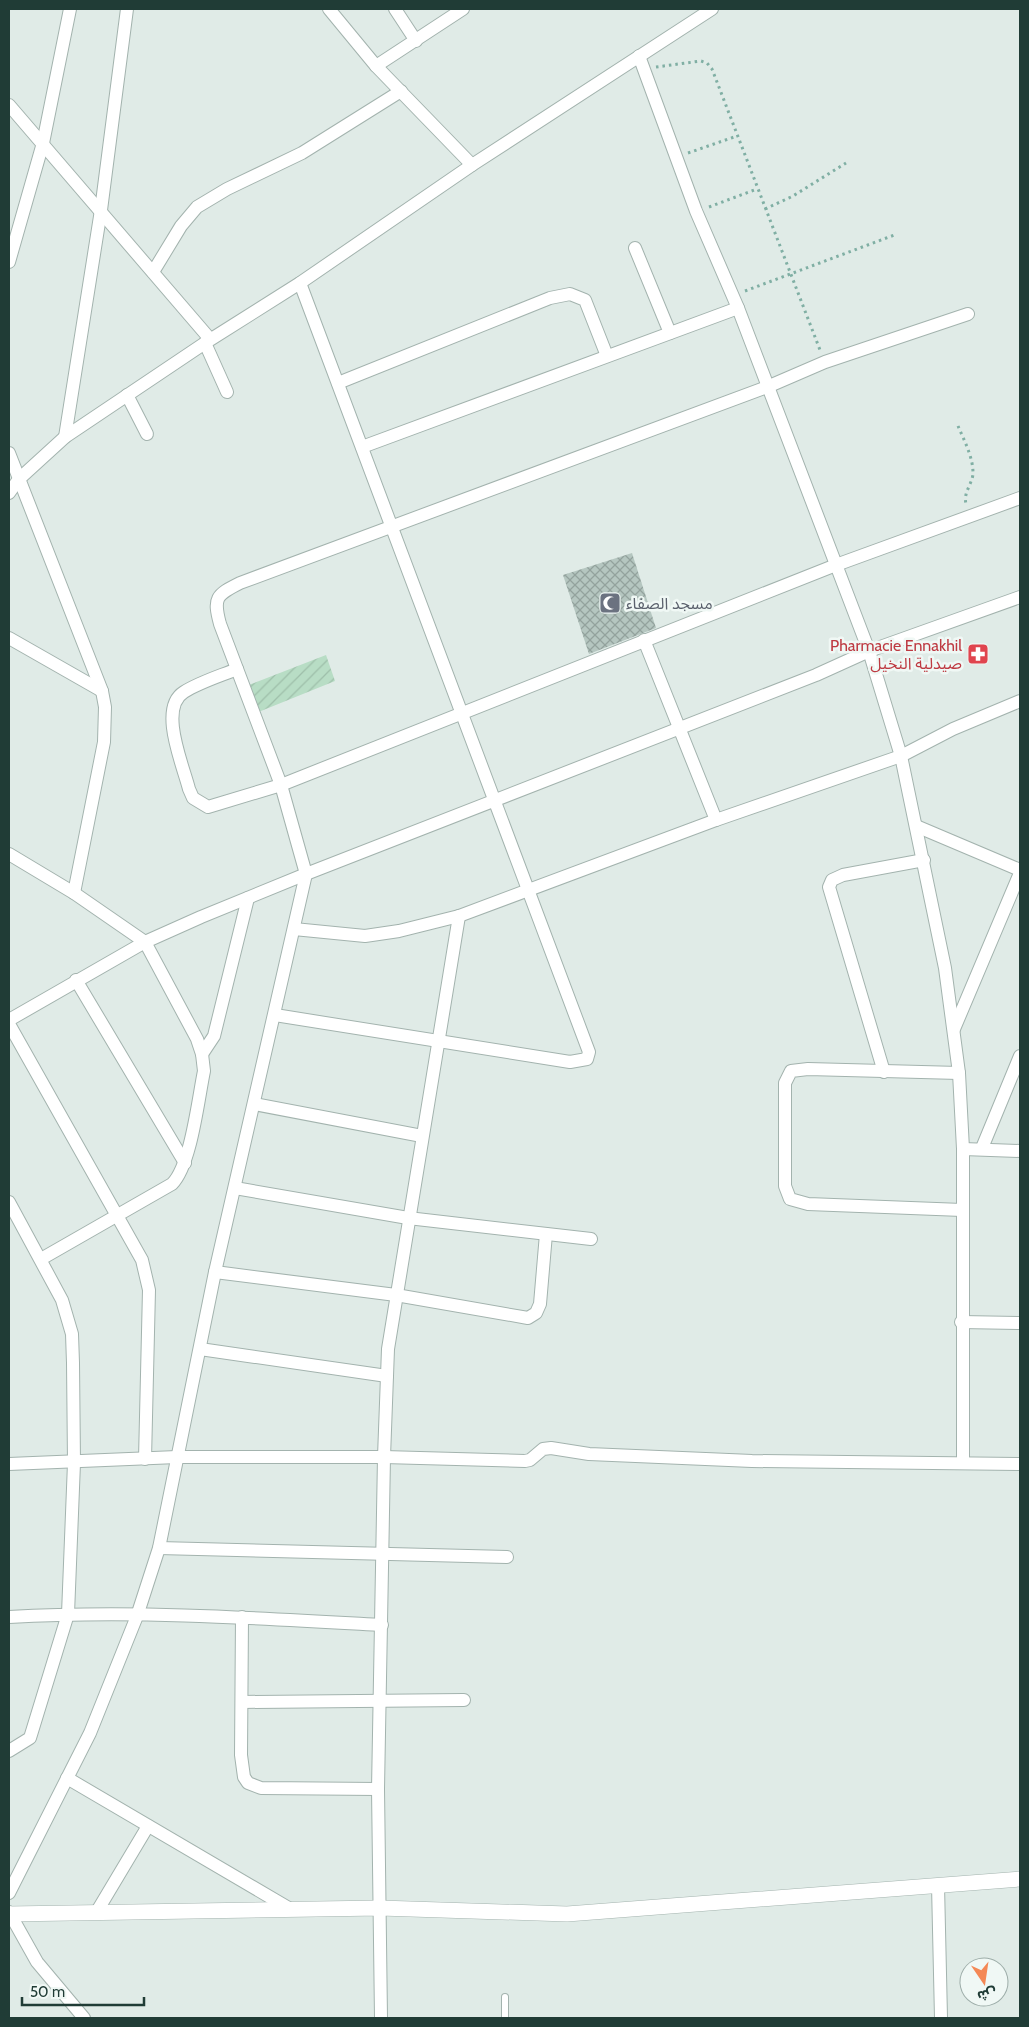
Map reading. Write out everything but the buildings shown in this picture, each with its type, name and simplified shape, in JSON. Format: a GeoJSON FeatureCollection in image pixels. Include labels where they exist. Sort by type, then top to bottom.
{"type":"FeatureCollection","features":[{"type":"Feature","properties":{"kind":"street"},"geometry":{"type":"LineString","coordinates":[[9,262],[43,143],[70,9]]}},
{"type":"Feature","properties":{"kind":"street"},"geometry":{"type":"LineString","coordinates":[[65,437],[101,210],[127,9]]}},
{"type":"Feature","properties":{"kind":"street"},"geometry":{"type":"LineString","coordinates":[[329,9],[376,66],[472,165]]}},
{"type":"Feature","properties":{"kind":"street"},"geometry":{"type":"LineString","coordinates":[[395,9],[416,41]]}},
{"type":"Feature","properties":{"kind":"street"},"geometry":{"type":"LineString","coordinates":[[376,66],[463,9]]}},
{"type":"Feature","properties":{"kind":"street"},"geometry":{"type":"LineString","coordinates":[[9,493],[19,479],[65,437],[208,341],[300,283],[472,165],[712,9]]}},
{"type":"Feature","properties":{"kind":"street"},"geometry":{"type":"LineString","coordinates":[[639,56],[696,211],[738,308],[869,651],[901,756],[945,968],[959,1073],[963,1149],[963,1463]]}},
{"type":"Feature","properties":{"kind":"street"},"geometry":{"type":"LineString","coordinates":[[153,272],[181,226],[197,208],[227,189],[302,152],[401,92]]}},
{"type":"Feature","properties":{"kind":"street"},"geometry":{"type":"LineString","coordinates":[[11,111],[43,143],[101,210],[208,341],[227,392]]}},
{"type":"Feature","properties":{"kind":"street"},"geometry":{"type":"LineString","coordinates":[[635,248],[670,333]]}},
{"type":"Feature","properties":{"kind":"street"},"geometry":{"type":"LineString","coordinates":[[275,1015],[570,1062],[584,1061],[589,1056],[586,1039],[300,283]]}},
{"type":"Feature","properties":{"kind":"street"},"geometry":{"type":"LineString","coordinates":[[338,383],[550,298],[570,294],[585,300],[607,356]]}},
{"type":"Feature","properties":{"kind":"street"},"geometry":{"type":"LineString","coordinates":[[362,447],[738,308]]}},
{"type":"Feature","properties":{"kind":"street"},"geometry":{"type":"LineString","coordinates":[[9,1893],[90,1733],[137,1616],[159,1548],[215,1272],[306,874],[281,785],[216,608],[216,601],[222,591],[391,525],[767,387],[825,362],[968,314]]}},
{"type":"Feature","properties":{"kind":"street"},"geometry":{"type":"LineString","coordinates":[[127,396],[146,434]]}},
{"type":"Feature","properties":{"kind":"street"},"geometry":{"type":"LineString","coordinates":[[9,452],[102,691],[106,716],[104,742],[74,892]]}},
{"type":"Feature","properties":{"kind":"street"},"geometry":{"type":"LineString","coordinates":[[237,669],[183,692],[172,707],[172,723],[189,789],[193,798],[208,808],[281,785],[836,565],[1020,498]]}},
{"type":"Feature","properties":{"kind":"street"},"geometry":{"type":"LineString","coordinates":[[9,1020],[145,942],[248,898],[816,675],[869,651],[1020,597]]}},
{"type":"Feature","properties":{"kind":"street"},"geometry":{"type":"LineString","coordinates":[[9,638],[102,691]]}},
{"type":"Feature","properties":{"kind":"street"},"geometry":{"type":"LineString","coordinates":[[644,640],[716,820]]}},
{"type":"Feature","properties":{"kind":"street"},"geometry":{"type":"LineString","coordinates":[[294,929],[365,936],[459,916],[716,820],[901,756],[953,729],[1020,701]]}},
{"type":"Feature","properties":{"kind":"street"},"geometry":{"type":"LineString","coordinates":[[916,826],[1020,871],[954,1029]]}},
{"type":"Feature","properties":{"kind":"street"},"geometry":{"type":"LineString","coordinates":[[9,854],[74,892],[145,942],[197,1039],[202,1054],[204,1071],[185,1163],[172,1184],[41,1259]]}},
{"type":"Feature","properties":{"kind":"street"},"geometry":{"type":"LineString","coordinates":[[884,1072],[829,887],[832,880],[843,875],[924,860]]}},
{"type":"Feature","properties":{"kind":"street"},"geometry":{"type":"LineString","coordinates":[[202,1054],[214,1036],[248,898]]}},
{"type":"Feature","properties":{"kind":"street"},"geometry":{"type":"LineString","coordinates":[[382,2018],[378,1789],[387,1376],[396,1295],[408,1218],[459,916]]}},
{"type":"Feature","properties":{"kind":"street"},"geometry":{"type":"LineString","coordinates":[[76,980],[185,1163]]}},
{"type":"Feature","properties":{"kind":"street"},"geometry":{"type":"LineString","coordinates":[[9,1024],[118,1214],[142,1260],[149,1290],[145,1459]]}},
{"type":"Feature","properties":{"kind":"street"},"geometry":{"type":"LineString","coordinates":[[982,1148],[1020,1056]]}},
{"type":"Feature","properties":{"kind":"street"},"geometry":{"type":"LineString","coordinates":[[959,1073],[798,1069],[788,1074],[785,1083],[786,1193],[796,1202],[808,1204],[962,1210]]}},
{"type":"Feature","properties":{"kind":"street"},"geometry":{"type":"LineString","coordinates":[[254,1104],[422,1136]]}},
{"type":"Feature","properties":{"kind":"street"},"geometry":{"type":"LineString","coordinates":[[963,1149],[1020,1150]]}},
{"type":"Feature","properties":{"kind":"street"},"geometry":{"type":"LineString","coordinates":[[235,1188],[408,1218],[591,1239]]}},
{"type":"Feature","properties":{"kind":"street"},"geometry":{"type":"LineString","coordinates":[[9,1202],[62,1300],[72,1334],[74,1463],[68,1614],[30,1738],[9,1751]]}},
{"type":"Feature","properties":{"kind":"street"},"geometry":{"type":"LineString","coordinates":[[215,1272],[396,1295],[519,1318],[532,1316],[538,1310],[540,1304],[546,1234]]}},
{"type":"Feature","properties":{"kind":"street"},"geometry":{"type":"LineString","coordinates":[[962,1322],[1020,1323]]}},
{"type":"Feature","properties":{"kind":"street"},"geometry":{"type":"LineString","coordinates":[[200,1349],[387,1376]]}},
{"type":"Feature","properties":{"kind":"street"},"geometry":{"type":"LineString","coordinates":[[9,1464],[74,1463],[177,1457],[384,1457],[525,1461],[530,1460],[544,1449],[551,1448],[589,1454],[752,1461],[1020,1464]]}},
{"type":"Feature","properties":{"kind":"street"},"geometry":{"type":"LineString","coordinates":[[159,1548],[383,1552],[507,1557]]}},
{"type":"Feature","properties":{"kind":"street"},"geometry":{"type":"LineString","coordinates":[[9,1617],[68,1614],[242,1617],[382,1625]]}},
{"type":"Feature","properties":{"kind":"street"},"geometry":{"type":"LineString","coordinates":[[242,1617],[242,1768],[244,1776],[252,1786],[378,1789]]}},
{"type":"Feature","properties":{"kind":"street"},"geometry":{"type":"LineString","coordinates":[[242,1702],[464,1700]]}},
{"type":"Feature","properties":{"kind":"street"},"geometry":{"type":"LineString","coordinates":[[66,1778],[292,1910]]}},
{"type":"Feature","properties":{"kind":"street"},"geometry":{"type":"LineString","coordinates":[[96,1913],[148,1826]]}},
{"type":"Feature","properties":{"kind":"street"},"geometry":{"type":"LineString","coordinates":[[84,2018],[37,1962],[9,1913],[380,1908],[567,1914],[1020,1879]]}},
{"type":"Feature","properties":{"kind":"street"},"geometry":{"type":"LineString","coordinates":[[938,1885],[942,2018]]}},
{"type":"Feature","properties":{"kind":"lane"},"geometry":{"type":"LineString","coordinates":[[505,1997],[505,2018]]}},
{"type":"Feature","properties":{"kind":"path"},"geometry":{"type":"LineString","coordinates":[[644,71],[692,61],[707,63],[712,69],[825,362]]}},
{"type":"Feature","properties":{"kind":"path"},"geometry":{"type":"LineString","coordinates":[[676,157],[737,136]]}},
{"type":"Feature","properties":{"kind":"path"},"geometry":{"type":"LineString","coordinates":[[765,209],[792,196],[846,163]]}},
{"type":"Feature","properties":{"kind":"path"},"geometry":{"type":"LineString","coordinates":[[696,211],[757,189]]}},
{"type":"Feature","properties":{"kind":"path"},"geometry":{"type":"LineString","coordinates":[[732,296],[897,234]]}},
{"type":"Feature","properties":{"kind":"path"},"geometry":{"type":"LineString","coordinates":[[958,426],[972,463],[973,475],[968,483],[965,499],[970,516]]}},
{"type":"Feature","properties":{"kind":"green space"},"geometry":{"type":"Polygon","coordinates":[[[326,655],[335,681],[256,713],[246,686],[326,655]]]}},
{"type":"Feature","properties":{"kind":"place","name":"مسجد الصفاء"},"geometry":{"type":"Point","coordinates":[610,603]}},
{"type":"Feature","properties":{"kind":"place","name":"Pharmacie Ennakhil صيدلية النخيل"},"geometry":{"type":"Point","coordinates":[978,654]}}]}
